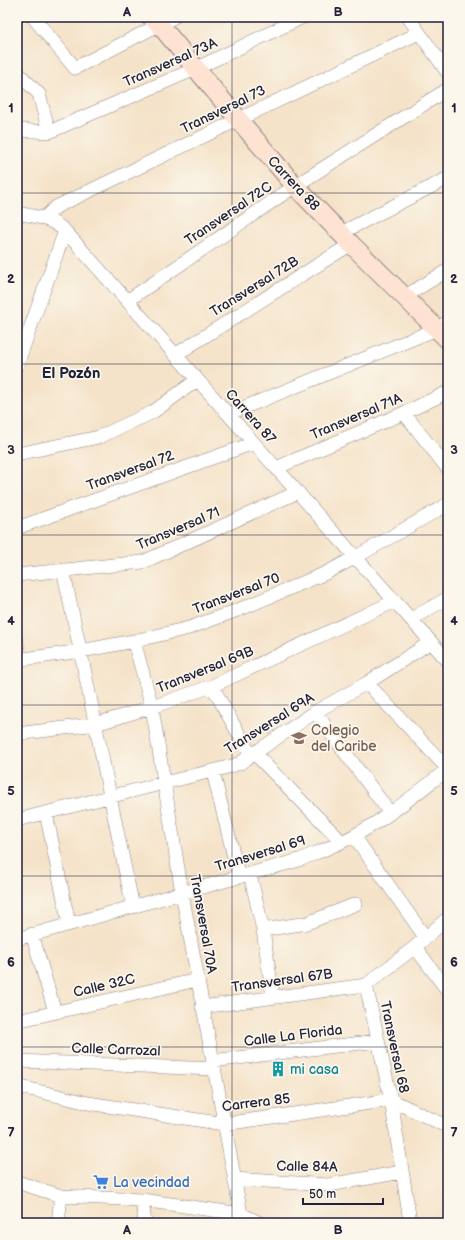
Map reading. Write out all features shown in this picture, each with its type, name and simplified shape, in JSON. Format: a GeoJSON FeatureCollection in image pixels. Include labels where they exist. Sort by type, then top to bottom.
{"type":"FeatureCollection","features":[{"type":"Feature","properties":{"kind":"street"},"geometry":{"type":"LineString","coordinates":[[33,17],[75,68],[162,19]]}},
{"type":"Feature","properties":{"kind":"street","name":"Transversal 73A"},"geometry":{"type":"LineString","coordinates":[[49,132],[196,69],[304,17]]}},
{"type":"Feature","properties":{"kind":"street"},"geometry":{"type":"LineString","coordinates":[[408,17],[446,68]]}},
{"type":"Feature","properties":{"kind":"street","name":"Carrera 88"},"geometry":{"type":"LineString","coordinates":[[162,19],[196,69],[295,186],[404,297],[444,330]]}},
{"type":"Feature","properties":{"kind":"street","name":"Transversal 73"},"geometry":{"type":"LineString","coordinates":[[44,218],[56,207],[419,33]]}},
{"type":"Feature","properties":{"kind":"street"},"geometry":{"type":"LineString","coordinates":[[17,72],[39,94],[49,132],[17,130]]}},
{"type":"Feature","properties":{"kind":"street","name":"Transversal 72C"},"geometry":{"type":"LineString","coordinates":[[127,301],[295,186],[448,89]]}},
{"type":"Feature","properties":{"kind":"street","name":"Transversal 72B"},"geometry":{"type":"LineString","coordinates":[[175,355],[346,239],[448,178]]}},
{"type":"Feature","properties":{"kind":"street","name":"Carrera 87"},"geometry":{"type":"LineString","coordinates":[[17,213],[44,218],[58,225],[65,231],[448,661]]}},
{"type":"Feature","properties":{"kind":"street"},"geometry":{"type":"LineString","coordinates":[[17,365],[65,231]]}},
{"type":"Feature","properties":{"kind":"street"},"geometry":{"type":"LineString","coordinates":[[404,297],[448,270]]}},
{"type":"Feature","properties":{"kind":"street"},"geometry":{"type":"LineString","coordinates":[[228,414],[444,330]]}},
{"type":"Feature","properties":{"kind":"street"},"geometry":{"type":"LineString","coordinates":[[17,454],[99,437],[153,412],[197,380]]}},
{"type":"Feature","properties":{"kind":"street","name":"Transversal 71A"},"geometry":{"type":"LineString","coordinates":[[276,468],[404,413],[448,392]]}},
{"type":"Feature","properties":{"kind":"street"},"geometry":{"type":"LineString","coordinates":[[404,413],[448,469]]}},
{"type":"Feature","properties":{"kind":"street","name":"Transversal 72"},"geometry":{"type":"LineString","coordinates":[[17,528],[254,443]]}},
{"type":"Feature","properties":{"kind":"street","name":"Transversal 71"},"geometry":{"type":"LineString","coordinates":[[17,575],[143,562],[298,492]]}},
{"type":"Feature","properties":{"kind":"street","name":"Transversal 70"},"geometry":{"type":"LineString","coordinates":[[18,660],[81,651],[134,641],[189,628],[302,584],[356,557],[448,504]]}},
{"type":"Feature","properties":{"kind":"street"},"geometry":{"type":"LineString","coordinates":[[63,570],[133,907]]}},
{"type":"Feature","properties":{"kind":"street"},"geometry":{"type":"LineString","coordinates":[[411,619],[448,598]]}},
{"type":"Feature","properties":{"kind":"street","name":"Transversal 69B"},"geometry":{"type":"LineString","coordinates":[[17,734],[96,724],[152,707],[212,686],[395,602]]}},
{"type":"Feature","properties":{"kind":"street","name":"Transversal 70A"},"geometry":{"type":"LineString","coordinates":[[134,641],[152,707],[197,980],[241,1214]]}},
{"type":"Feature","properties":{"kind":"street"},"geometry":{"type":"LineString","coordinates":[[17,642],[18,660]]}},
{"type":"Feature","properties":{"kind":"street","name":"Transversal 69A"},"geometry":{"type":"LineString","coordinates":[[17,820],[232,766],[252,755],[315,712],[367,683],[431,642]]}},
{"type":"Feature","properties":{"kind":"street"},"geometry":{"type":"LineString","coordinates":[[367,683],[448,769]]}},
{"type":"Feature","properties":{"kind":"street"},"geometry":{"type":"LineString","coordinates":[[212,686],[252,755],[342,842]]}},
{"type":"Feature","properties":{"kind":"street"},"geometry":{"type":"LineString","coordinates":[[315,712],[390,813]]}},
{"type":"Feature","properties":{"kind":"street","name":"Transversal 69"},"geometry":{"type":"LineString","coordinates":[[17,939],[299,860],[354,836],[390,813],[448,769]]}},
{"type":"Feature","properties":{"kind":"street"},"geometry":{"type":"LineString","coordinates":[[212,772],[263,930],[273,997]]}},
{"type":"Feature","properties":{"kind":"street"},"geometry":{"type":"LineString","coordinates":[[46,813],[69,924]]}},
{"type":"Feature","properties":{"kind":"street"},"geometry":{"type":"LineString","coordinates":[[354,836],[424,937]]}},
{"type":"Feature","properties":{"kind":"street"},"geometry":{"type":"LineString","coordinates":[[263,930],[307,923],[356,904]]}},
{"type":"Feature","properties":{"kind":"street"},"geometry":{"type":"LineString","coordinates":[[366,984],[414,947],[448,918]]}},
{"type":"Feature","properties":{"kind":"street"},"geometry":{"type":"LineString","coordinates":[[32,934],[55,1012]]}},
{"type":"Feature","properties":{"kind":"street"},"geometry":{"type":"LineString","coordinates":[[414,947],[448,991]]}},
{"type":"Feature","properties":{"kind":"street","name":"Calle 32C"},"geometry":{"type":"LineString","coordinates":[[17,1021],[197,980]]}},
{"type":"Feature","properties":{"kind":"street","name":"Transversal 67B"},"geometry":{"type":"LineString","coordinates":[[202,1007],[366,984]]}},
{"type":"Feature","properties":{"kind":"street","name":"Transversal 68"},"geometry":{"type":"LineString","coordinates":[[366,984],[391,1100],[410,1221]]}},
{"type":"Feature","properties":{"kind":"street","name":"Calle La Florida"},"geometry":{"type":"LineString","coordinates":[[213,1065],[378,1041]]}},
{"type":"Feature","properties":{"kind":"street","name":"Calle Carrozal"},"geometry":{"type":"LineString","coordinates":[[17,1061],[213,1065]]}},
{"type":"Feature","properties":{"kind":"street","name":"Carrera 85"},"geometry":{"type":"LineString","coordinates":[[17,1086],[88,1103],[224,1124],[391,1100]]}},
{"type":"Feature","properties":{"kind":"street"},"geometry":{"type":"LineString","coordinates":[[391,1100],[448,1127]]}},
{"type":"Feature","properties":{"kind":"street","name":"Calle 84A"},"geometry":{"type":"LineString","coordinates":[[234,1179],[329,1185],[402,1172]]}},
{"type":"Feature","properties":{"kind":"street"},"geometry":{"type":"LineString","coordinates":[[17,1182],[61,1196],[142,1200],[241,1214],[260,1223]]}},
{"type":"Feature","properties":{"kind":"street"},"geometry":{"type":"LineString","coordinates":[[58,1223],[61,1196]]}},
{"type":"Feature","properties":{"kind":"street"},"geometry":{"type":"LineString","coordinates":[[142,1200],[145,1223]]}},
{"type":"Feature","properties":{"kind":"place","name":"Colegio del Caribe"},"geometry":{"type":"Point","coordinates":[299,738]}},
{"type":"Feature","properties":{"kind":"place","name":"mi casa"},"geometry":{"type":"Point","coordinates":[278,1069]}},
{"type":"Feature","properties":{"kind":"place","name":"La vecindad"},"geometry":{"type":"Point","coordinates":[101,1182]}},
{"type":"Feature","properties":{"kind":"district","name":"El Pozón"},"geometry":{"type":"Point","coordinates":[71,373]}}]}
